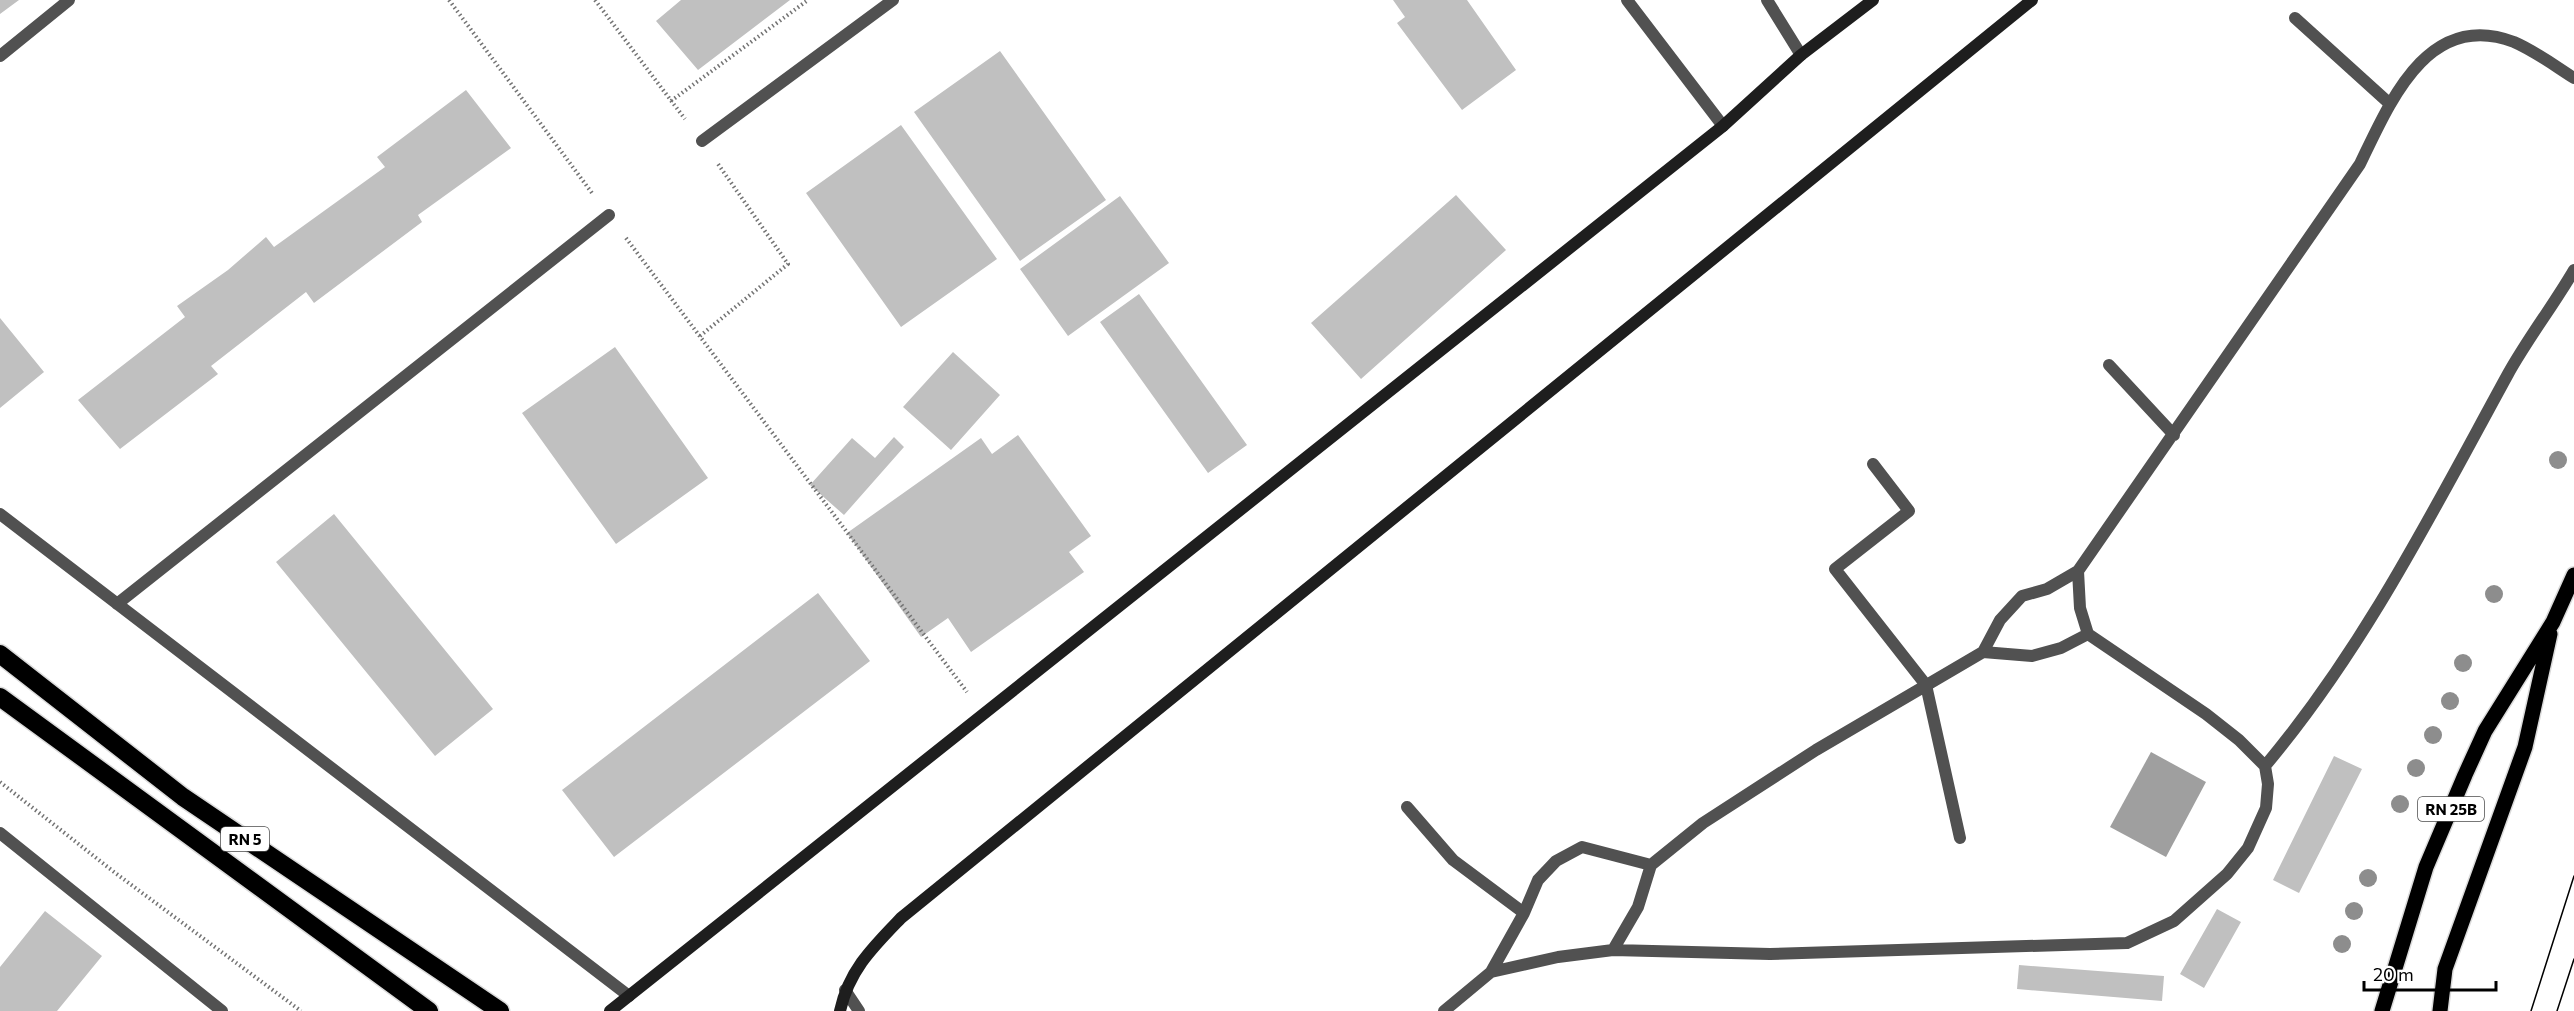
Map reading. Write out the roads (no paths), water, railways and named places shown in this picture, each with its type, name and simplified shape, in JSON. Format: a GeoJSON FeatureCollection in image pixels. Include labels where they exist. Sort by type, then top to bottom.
{"type":"FeatureCollection","features":[{"type":"Feature","properties":{"kind":"highway","name":"RN 5"},"geometry":{"type":"LineString","coordinates":[[0,654],[183,797],[500,1011]]}},
{"type":"Feature","properties":{"kind":"highway","name":"RN 5"},"geometry":{"type":"LineString","coordinates":[[0,697],[429,1011]]}},
{"type":"Feature","properties":{"kind":"main road"},"geometry":{"type":"LineString","coordinates":[[2553,622],[2574,575]]}},
{"type":"Feature","properties":{"kind":"main road","name":"RN 25B"},"geometry":{"type":"LineString","coordinates":[[2382,1011],[2426,867],[2465,775],[2485,731],[2553,622]]}},
{"type":"Feature","properties":{"kind":"main road","name":"RN 25B"},"geometry":{"type":"LineString","coordinates":[[2440,1011],[2445,969],[2525,747],[2553,622]]}},
{"type":"Feature","properties":{"kind":"street"},"geometry":{"type":"LineString","coordinates":[[0,56],[69,0]]}},
{"type":"Feature","properties":{"kind":"street"},"geometry":{"type":"LineString","coordinates":[[702,141],[893,0]]}},
{"type":"Feature","properties":{"kind":"street"},"geometry":{"type":"LineString","coordinates":[[1627,0],[1723,126]]}},
{"type":"Feature","properties":{"kind":"street"},"geometry":{"type":"LineString","coordinates":[[1767,0],[1801,55]]}},
{"type":"Feature","properties":{"kind":"street"},"geometry":{"type":"LineString","coordinates":[[610,1011],[1723,126],[1801,55],[1873,0]]}},
{"type":"Feature","properties":{"kind":"street"},"geometry":{"type":"LineString","coordinates":[[840,1011],[845,990],[865,956],[901,918],[2032,0]]}},
{"type":"Feature","properties":{"kind":"street"},"geometry":{"type":"LineString","coordinates":[[2295,18],[2390,104]]}},
{"type":"Feature","properties":{"kind":"street"},"geometry":{"type":"LineString","coordinates":[[1613,950],[1638,907],[1651,865],[1703,823],[1816,750],[1983,652],[2000,620],[2022,596],[2047,589],[2078,571],[2360,164],[2390,104],[2422,59],[2448,41],[2478,33],[2514,43],[2574,78]]}},
{"type":"Feature","properties":{"kind":"street"},"geometry":{"type":"LineString","coordinates":[[117,603],[609,215]]}},
{"type":"Feature","properties":{"kind":"street"},"geometry":{"type":"LineString","coordinates":[[2265,766],[2319,697],[2395,581],[2510,371],[2574,270]]}},
{"type":"Feature","properties":{"kind":"street"},"geometry":{"type":"LineString","coordinates":[[2109,364],[2174,435]]}},
{"type":"Feature","properties":{"kind":"street"},"geometry":{"type":"LineString","coordinates":[[1873,464],[1910,511],[1835,569],[1926,685],[1960,838]]}},
{"type":"Feature","properties":{"kind":"street"},"geometry":{"type":"LineString","coordinates":[[0,514],[629,996]]}},
{"type":"Feature","properties":{"kind":"street"},"geometry":{"type":"LineString","coordinates":[[1491,972],[1558,957],[1613,950],[1770,954],[1938,947],[2127,943],[2174,921],[2227,874],[2248,848],[2266,808],[2268,784],[2265,766],[2240,740],[2206,714],[2088,634],[2080,608],[2078,571]]}},
{"type":"Feature","properties":{"kind":"street"},"geometry":{"type":"LineString","coordinates":[[1983,652],[2032,656],[2061,648],[2088,634]]}},
{"type":"Feature","properties":{"kind":"street"},"geometry":{"type":"LineString","coordinates":[[1407,807],[1453,860],[1524,913]]}},
{"type":"Feature","properties":{"kind":"street"},"geometry":{"type":"LineString","coordinates":[[0,833],[222,1011]]}},
{"type":"Feature","properties":{"kind":"street"},"geometry":{"type":"LineString","coordinates":[[1444,1011],[1491,972],[1524,913],[1538,880],[1556,861],[1582,848],[1651,865]]}},
{"type":"Feature","properties":{"kind":"street"},"geometry":{"type":"LineString","coordinates":[[845,990],[859,1011]]}},
{"type":"Feature","properties":{"kind":"tram line"},"geometry":{"type":"LineString","coordinates":[[2531,1011],[2574,876]]}},
{"type":"Feature","properties":{"kind":"tram line"},"geometry":{"type":"LineString","coordinates":[[2557,1011],[2574,959]]}}]}
